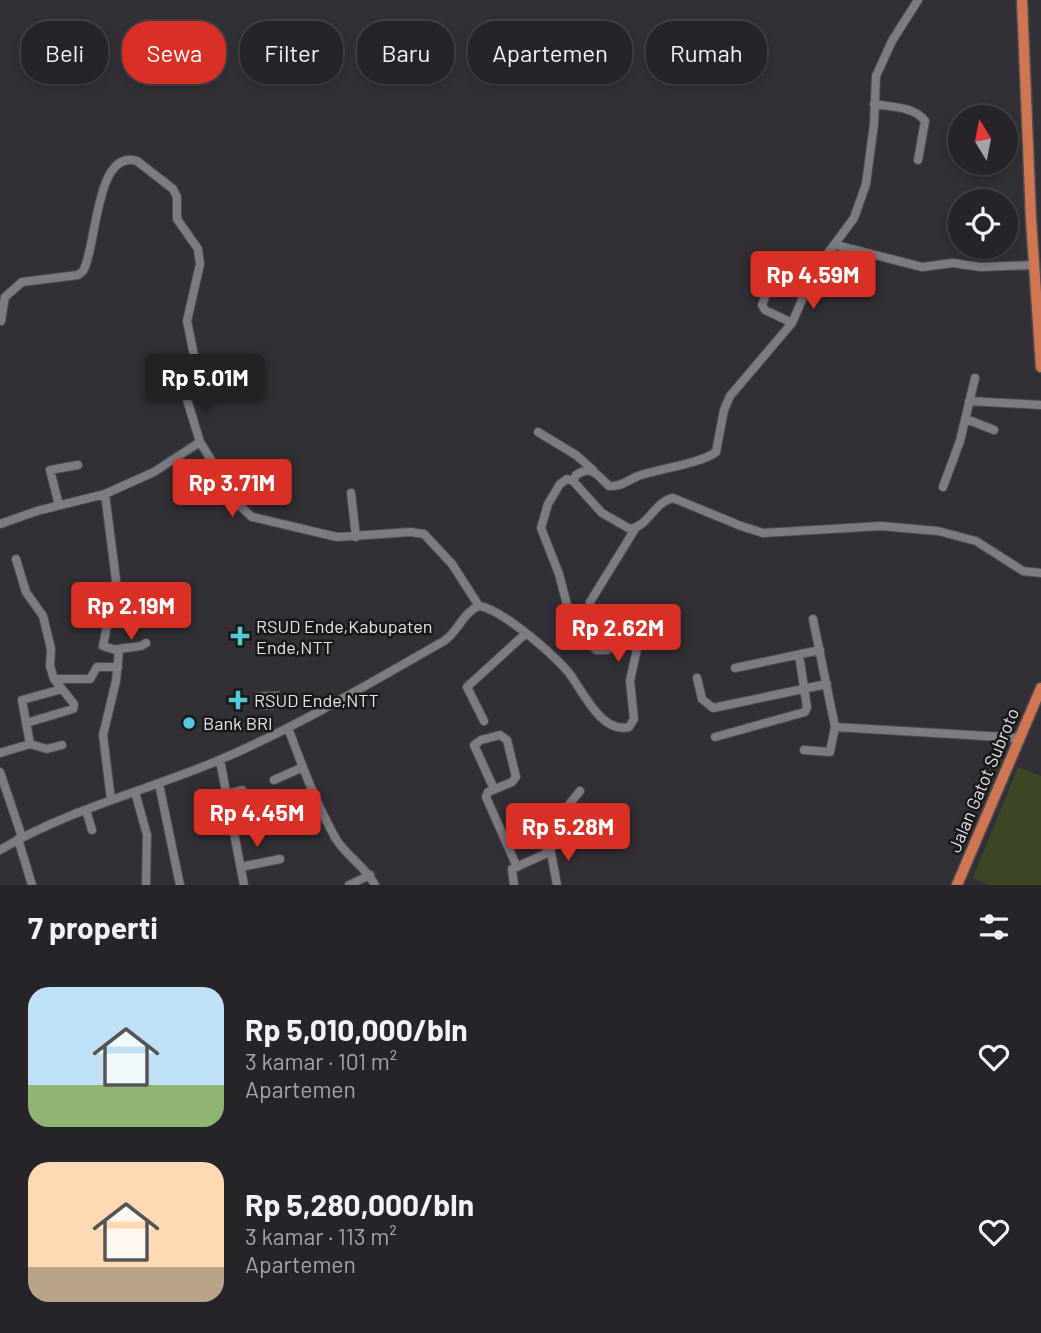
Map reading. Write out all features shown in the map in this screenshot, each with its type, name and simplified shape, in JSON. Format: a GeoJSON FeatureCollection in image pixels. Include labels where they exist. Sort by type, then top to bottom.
{"type":"FeatureCollection","features":[{"type":"Feature","properties":{"kind":"highway"},"geometry":{"type":"LineString","coordinates":[[1022,0],[1041,367]]}},
{"type":"Feature","properties":{"kind":"highway","name":"Jalan Gatot Subroto"},"geometry":{"type":"LineString","coordinates":[[957,885],[1041,688]]}},
{"type":"Feature","properties":{"kind":"street"},"geometry":{"type":"LineString","coordinates":[[538,432],[576,455],[609,486],[619,486],[636,477],[668,470],[716,452],[724,410],[730,396],[792,323],[808,282],[854,218],[864,193],[872,145],[876,76],[883,57],[918,0]]}},
{"type":"Feature","properties":{"kind":"street"},"geometry":{"type":"LineString","coordinates":[[874,104],[909,110],[922,117],[925,121],[918,160]]}},
{"type":"Feature","properties":{"kind":"street"},"geometry":{"type":"LineString","coordinates":[[1,321],[5,298],[22,282],[78,275],[83,271],[109,172],[120,162],[136,161],[173,189],[177,197],[177,219],[198,249],[200,264],[187,321],[195,360],[186,393],[200,442],[239,505],[252,517],[337,537],[411,532],[424,534],[452,564],[479,606],[498,613],[525,634],[568,673],[598,715],[620,728],[633,724],[630,681],[638,644],[629,640],[601,651],[596,650],[578,632],[568,612],[559,575],[541,528],[548,504],[567,479],[573,481],[602,513],[626,528],[635,529]]}},
{"type":"Feature","properties":{"kind":"street"},"geometry":{"type":"LineString","coordinates":[[836,245],[922,267],[953,263],[981,267],[1034,265]]}},
{"type":"Feature","properties":{"kind":"street"},"geometry":{"type":"LineString","coordinates":[[770,283],[762,305],[765,310],[792,323]]}},
{"type":"Feature","properties":{"kind":"street"},"geometry":{"type":"LineString","coordinates":[[943,487],[966,419],[975,378]]}},
{"type":"Feature","properties":{"kind":"street"},"geometry":{"type":"LineString","coordinates":[[970,401],[1041,405]]}},
{"type":"Feature","properties":{"kind":"street"},"geometry":{"type":"LineString","coordinates":[[966,419],[994,429]]}},
{"type":"Feature","properties":{"kind":"street"},"geometry":{"type":"LineString","coordinates":[[0,524],[105,494],[153,472],[200,442]]}},
{"type":"Feature","properties":{"kind":"street"},"geometry":{"type":"LineString","coordinates":[[59,505],[50,470],[78,466]]}},
{"type":"Feature","properties":{"kind":"street"},"geometry":{"type":"LineString","coordinates":[[573,481],[581,471],[594,471]]}},
{"type":"Feature","properties":{"kind":"street"},"geometry":{"type":"LineString","coordinates":[[351,493],[356,537]]}},
{"type":"Feature","properties":{"kind":"street"},"geometry":{"type":"LineString","coordinates":[[105,494],[116,580],[103,646],[118,649],[146,643]]}},
{"type":"Feature","properties":{"kind":"street"},"geometry":{"type":"LineString","coordinates":[[590,602],[635,529],[641,526],[658,504],[673,498],[763,533],[857,527],[938,531],[976,541],[1023,571],[1041,573]]}},
{"type":"Feature","properties":{"kind":"street"},"geometry":{"type":"LineString","coordinates":[[16,559],[26,592],[43,616],[51,649],[50,666],[54,679],[70,699],[73,709],[26,723]]}},
{"type":"Feature","properties":{"kind":"street"},"geometry":{"type":"LineString","coordinates":[[0,850],[20,838],[86,810],[220,760],[288,728],[444,641],[452,635],[467,612],[479,606]]}},
{"type":"Feature","properties":{"kind":"street"},"geometry":{"type":"LineString","coordinates":[[804,750],[830,752],[835,727],[813,619]]}},
{"type":"Feature","properties":{"kind":"street"},"geometry":{"type":"LineString","coordinates":[[484,720],[467,687],[525,634]]}},
{"type":"Feature","properties":{"kind":"street"},"geometry":{"type":"LineString","coordinates":[[111,800],[103,735],[118,667],[118,649]]}},
{"type":"Feature","properties":{"kind":"street"},"geometry":{"type":"LineString","coordinates":[[735,668],[820,650]]}},
{"type":"Feature","properties":{"kind":"street"},"geometry":{"type":"LineString","coordinates":[[715,737],[803,713],[807,707],[799,655]]}},
{"type":"Feature","properties":{"kind":"street"},"geometry":{"type":"LineString","coordinates":[[54,679],[90,679],[97,667],[118,667]]}},
{"type":"Feature","properties":{"kind":"street"},"geometry":{"type":"LineString","coordinates":[[697,678],[702,699],[713,708],[827,684]]}},
{"type":"Feature","properties":{"kind":"street"},"geometry":{"type":"LineString","coordinates":[[30,744],[22,700],[62,689]]}},
{"type":"Feature","properties":{"kind":"street"},"geometry":{"type":"LineString","coordinates":[[835,727],[1020,738]]}},
{"type":"Feature","properties":{"kind":"street"},"geometry":{"type":"LineString","coordinates":[[288,728],[337,840],[370,875],[375,885]]}},
{"type":"Feature","properties":{"kind":"street"},"geometry":{"type":"LineString","coordinates":[[494,789],[474,746],[481,740],[500,735],[507,740],[516,777],[512,782],[486,794],[517,867]]}},
{"type":"Feature","properties":{"kind":"street"},"geometry":{"type":"LineString","coordinates":[[0,753],[30,744],[47,749],[62,745]]}},
{"type":"Feature","properties":{"kind":"street"},"geometry":{"type":"LineString","coordinates":[[220,760],[244,885]]}},
{"type":"Feature","properties":{"kind":"street"},"geometry":{"type":"LineString","coordinates":[[274,780],[303,767]]}},
{"type":"Feature","properties":{"kind":"street"},"geometry":{"type":"LineString","coordinates":[[0,772],[32,885]]}},
{"type":"Feature","properties":{"kind":"street"},"geometry":{"type":"LineString","coordinates":[[159,783],[180,885]]}},
{"type":"Feature","properties":{"kind":"street"},"geometry":{"type":"LineString","coordinates":[[227,794],[242,790]]}},
{"type":"Feature","properties":{"kind":"street"},"geometry":{"type":"LineString","coordinates":[[514,885],[511,871],[538,859],[550,846],[563,812],[580,791]]}},
{"type":"Feature","properties":{"kind":"street"},"geometry":{"type":"LineString","coordinates":[[135,792],[147,835],[146,885]]}},
{"type":"Feature","properties":{"kind":"street"},"geometry":{"type":"LineString","coordinates":[[86,810],[92,830]]}},
{"type":"Feature","properties":{"kind":"street"},"geometry":{"type":"LineString","coordinates":[[550,846],[557,885]]}},
{"type":"Feature","properties":{"kind":"street"},"geometry":{"type":"LineString","coordinates":[[241,867],[280,859]]}},
{"type":"Feature","properties":{"kind":"street"},"geometry":{"type":"LineString","coordinates":[[349,885],[370,875]]}},
{"type":"Feature","properties":{"kind":"green space"},"geometry":{"type":"Polygon","coordinates":[[[1018,767],[1041,776],[1041,885],[989,885],[973,878],[1018,767]]]}},
{"type":"Feature","properties":{"kind":"building"},"geometry":{"type":"Polygon","coordinates":[[[279,692],[280,704],[273,704],[273,709],[256,705],[256,693],[279,692]]]}},
{"type":"Feature","properties":{"kind":"place","name":"RSUD Ende,Kabupaten Ende,NTT"},"geometry":{"type":"Point","coordinates":[240,636]}},
{"type":"Feature","properties":{"kind":"place","name":"RSUD Ende,NTT"},"geometry":{"type":"Point","coordinates":[238,700]}},
{"type":"Feature","properties":{"kind":"place","name":"Bank BRI"},"geometry":{"type":"Point","coordinates":[189,723]}}]}
